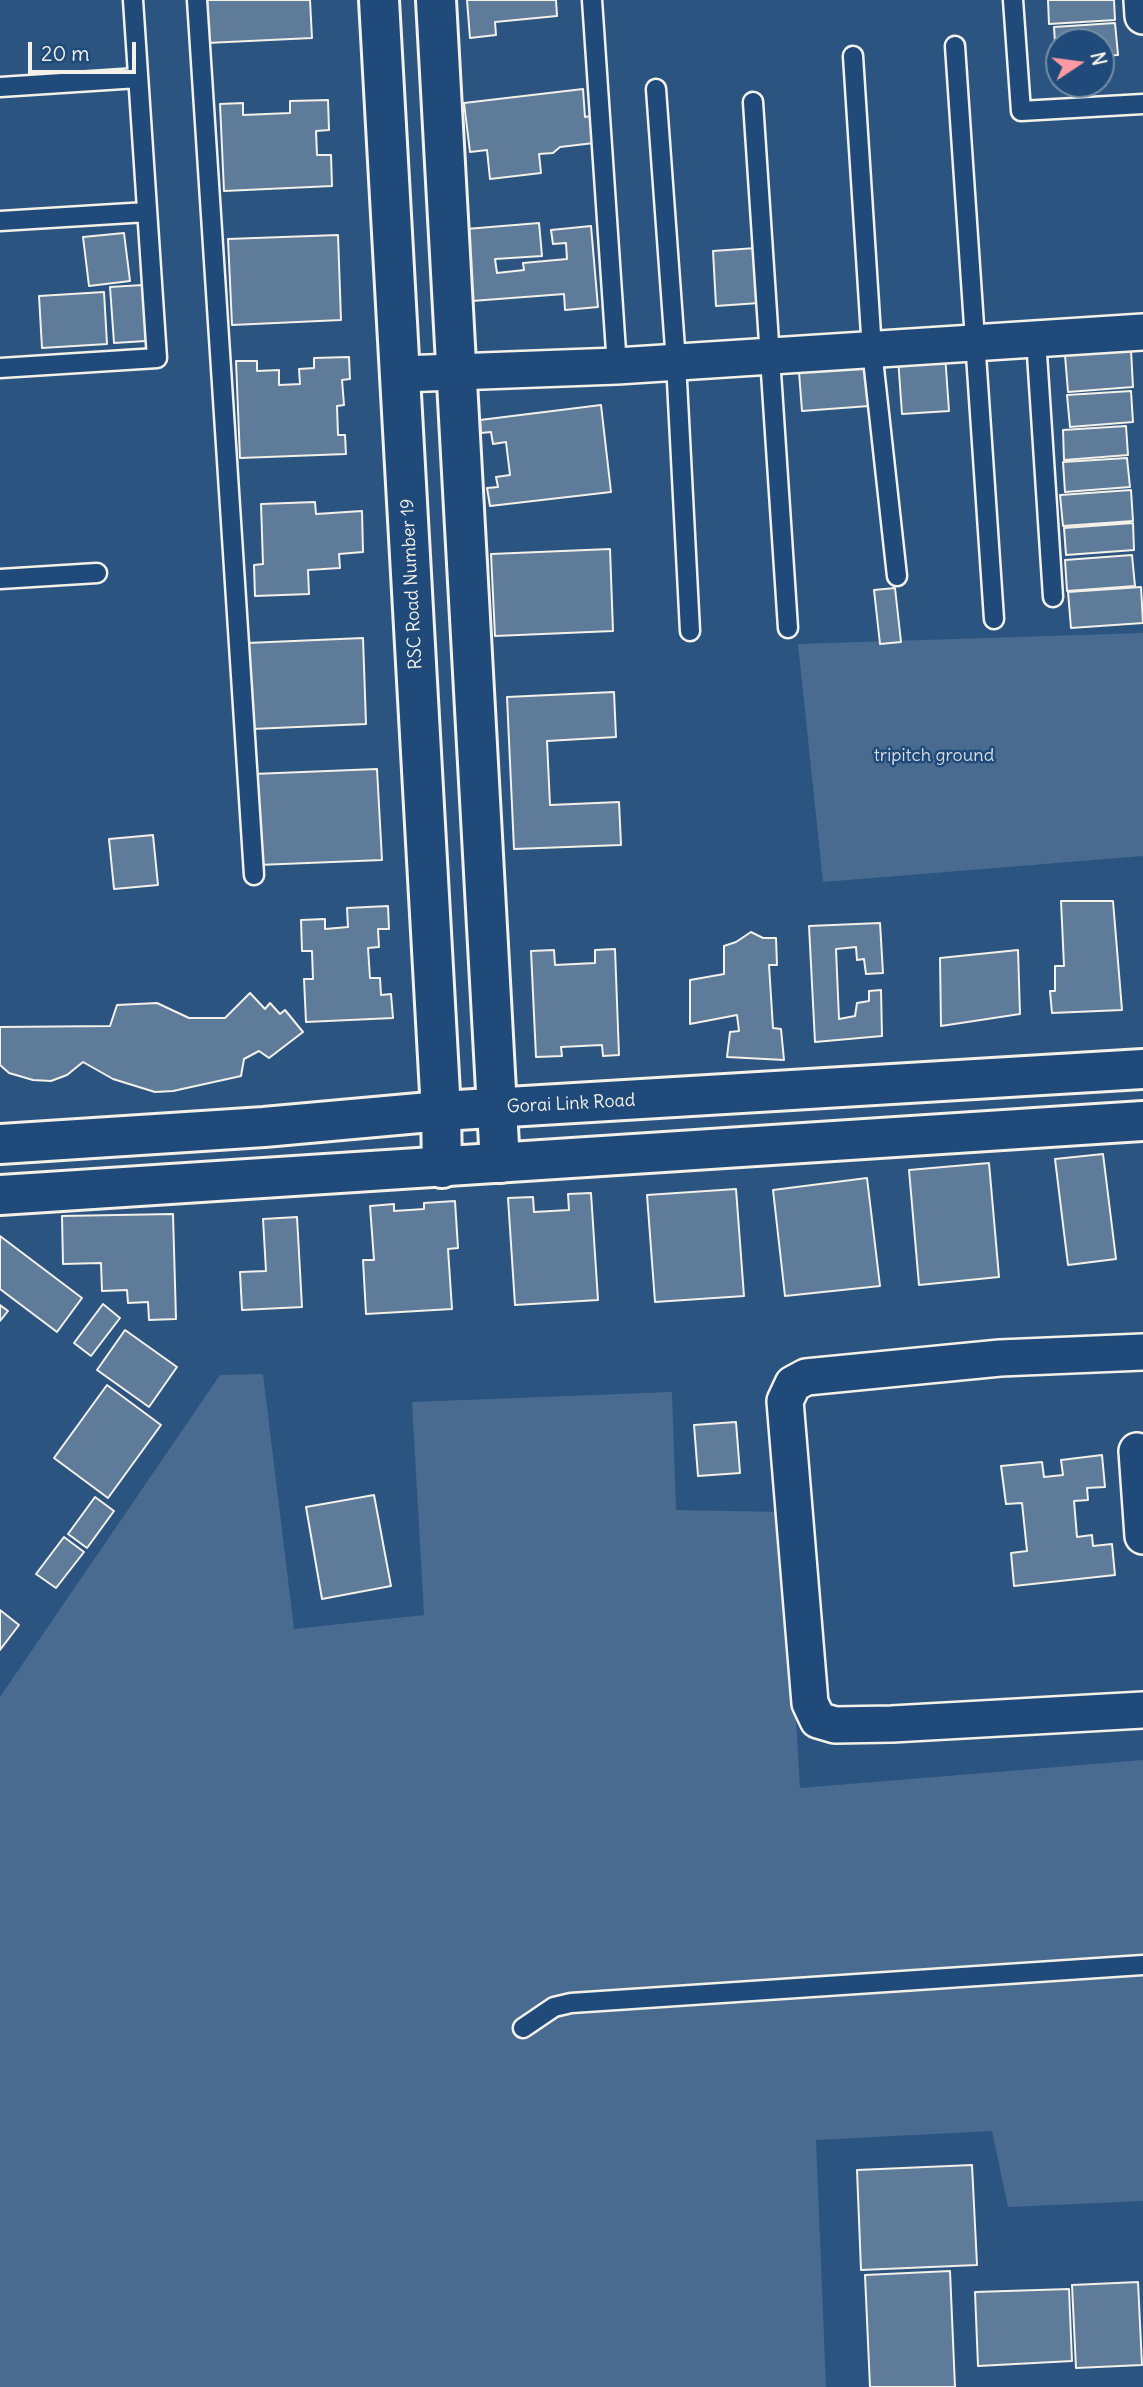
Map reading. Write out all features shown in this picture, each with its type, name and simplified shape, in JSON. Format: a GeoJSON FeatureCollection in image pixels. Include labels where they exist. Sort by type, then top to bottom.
{"type":"FeatureCollection","features":[{"type":"Feature","properties":{"kind":"street","name":"RSC Road Number 19"},"geometry":{"type":"LineString","coordinates":[[379,0],[442,1168]]}},
{"type":"Feature","properties":{"kind":"street"},"geometry":{"type":"LineString","coordinates":[[436,0],[500,1163]]}},
{"type":"Feature","properties":{"kind":"street"},"geometry":{"type":"LineString","coordinates":[[1142,0],[1143,16]]}},
{"type":"Feature","properties":{"kind":"street"},"geometry":{"type":"LineString","coordinates":[[401,374],[617,366],[1143,332]]}},
{"type":"Feature","properties":{"kind":"street","name":"Gorai Link Road"},"geometry":{"type":"LineString","coordinates":[[0,1143],[264,1126],[441,1111],[1143,1069]]}},
{"type":"Feature","properties":{"kind":"street"},"geometry":{"type":"LineString","coordinates":[[0,1195],[1143,1121]]}},
{"type":"Feature","properties":{"kind":"street"},"geometry":{"type":"LineString","coordinates":[[1143,1352],[1000,1357],[806,1377],[793,1384],[785,1401],[810,1703],[818,1720],[835,1726],[1143,1710]]}},
{"type":"Feature","properties":{"kind":"street"},"geometry":{"type":"LineString","coordinates":[[1137,1451],[1143,1536]]}},
{"type":"Feature","properties":{"kind":"lane"},"geometry":{"type":"LineString","coordinates":[[0,368],[157,358],[133,0]]}},
{"type":"Feature","properties":{"kind":"lane"},"geometry":{"type":"LineString","coordinates":[[197,0],[254,875]]}},
{"type":"Feature","properties":{"kind":"lane"},"geometry":{"type":"LineString","coordinates":[[592,0],[617,366]]}},
{"type":"Feature","properties":{"kind":"lane"},"geometry":{"type":"LineString","coordinates":[[1013,0],[1021,111],[1143,104]]}},
{"type":"Feature","properties":{"kind":"lane"},"geometry":{"type":"LineString","coordinates":[[956,46],[994,619]]}},
{"type":"Feature","properties":{"kind":"lane"},"geometry":{"type":"LineString","coordinates":[[853,56],[872,350],[897,576]]}},
{"type":"Feature","properties":{"kind":"lane"},"geometry":{"type":"LineString","coordinates":[[0,87],[138,78]]}},
{"type":"Feature","properties":{"kind":"lane"},"geometry":{"type":"LineString","coordinates":[[656,89],[676,362],[690,631]]}},
{"type":"Feature","properties":{"kind":"lane"},"geometry":{"type":"LineString","coordinates":[[753,102],[789,628]]}},
{"type":"Feature","properties":{"kind":"lane"},"geometry":{"type":"LineString","coordinates":[[0,221],[147,212]]}},
{"type":"Feature","properties":{"kind":"lane"},"geometry":{"type":"LineString","coordinates":[[1036,339],[1053,597]]}},
{"type":"Feature","properties":{"kind":"lane"},"geometry":{"type":"LineString","coordinates":[[0,579],[97,573]]}},
{"type":"Feature","properties":{"kind":"lane"},"geometry":{"type":"LineString","coordinates":[[523,2028],[544,2012],[571,2003],[1143,1965]]}},
{"type":"Feature","properties":{"kind":"green space","name":"tripitch ground"},"geometry":{"type":"Polygon","coordinates":[[[1143,633],[1143,856],[823,882],[798,644],[1143,633]]]}},
{"type":"Feature","properties":{"kind":"green space"},"geometry":{"type":"Polygon","coordinates":[[[263,1374],[294,1629],[424,1615],[412,1402],[672,1392],[676,1510],[784,1512],[800,1788],[1143,1760],[1143,2201],[1008,2207],[992,2131],[816,2140],[826,2387],[0,2387],[0,1697],[220,1375],[263,1374]]]}},
{"type":"Feature","properties":{"kind":"building"},"geometry":{"type":"Polygon","coordinates":[[[205,0],[310,0],[312,38],[207,43],[205,0]]]}},
{"type":"Feature","properties":{"kind":"building"},"geometry":{"type":"Polygon","coordinates":[[[467,0],[556,0],[557,16],[495,22],[496,35],[470,38],[467,0]]]}},
{"type":"Feature","properties":{"kind":"building"},"geometry":{"type":"Polygon","coordinates":[[[1048,0],[1114,0],[1115,20],[1049,24],[1048,0]]]}},
{"type":"Feature","properties":{"kind":"building"},"geometry":{"type":"Polygon","coordinates":[[[1115,23],[1118,55],[1115,55],[1115,28],[1054,27],[1115,23]]]}},
{"type":"Feature","properties":{"kind":"building"},"geometry":{"type":"Polygon","coordinates":[[[583,89],[585,117],[591,116],[594,143],[560,147],[553,153],[539,154],[541,173],[490,179],[487,150],[470,152],[464,103],[583,89]]]}},
{"type":"Feature","properties":{"kind":"building"},"geometry":{"type":"Polygon","coordinates":[[[328,100],[329,130],[316,131],[317,155],[331,155],[332,186],[224,191],[220,104],[243,103],[243,115],[290,113],[290,101],[328,100]]]}},
{"type":"Feature","properties":{"kind":"building"},"geometry":{"type":"Polygon","coordinates":[[[539,223],[542,256],[495,259],[497,273],[524,270],[523,263],[567,259],[566,243],[553,244],[551,230],[591,226],[598,307],[565,310],[564,294],[472,301],[466,229],[539,223]]]}},
{"type":"Feature","properties":{"kind":"building"},"geometry":{"type":"Polygon","coordinates":[[[124,233],[130,281],[89,286],[83,237],[124,233]]]}},
{"type":"Feature","properties":{"kind":"building"},"geometry":{"type":"Polygon","coordinates":[[[338,235],[341,320],[232,325],[228,239],[338,235]]]}},
{"type":"Feature","properties":{"kind":"building"},"geometry":{"type":"Polygon","coordinates":[[[756,248],[759,303],[716,306],[713,251],[756,248]]]}},
{"type":"Feature","properties":{"kind":"building"},"geometry":{"type":"Polygon","coordinates":[[[143,285],[146,341],[114,343],[110,287],[143,285]]]}},
{"type":"Feature","properties":{"kind":"building"},"geometry":{"type":"Polygon","coordinates":[[[104,292],[107,344],[42,348],[39,296],[104,292]]]}},
{"type":"Feature","properties":{"kind":"building"},"geometry":{"type":"Polygon","coordinates":[[[1131,350],[1133,387],[1068,392],[1065,355],[1131,350]]]}},
{"type":"Feature","properties":{"kind":"building"},"geometry":{"type":"Polygon","coordinates":[[[945,354],[949,411],[902,414],[898,358],[945,354]]]}},
{"type":"Feature","properties":{"kind":"building"},"geometry":{"type":"Polygon","coordinates":[[[349,357],[350,379],[342,380],[344,405],[337,406],[338,435],[345,435],[346,454],[240,458],[236,361],[257,361],[257,371],[279,370],[279,385],[300,384],[299,369],[314,368],[314,358],[349,357]]]}},
{"type":"Feature","properties":{"kind":"building"},"geometry":{"type":"Polygon","coordinates":[[[866,367],[869,406],[802,411],[799,372],[866,367]]]}},
{"type":"Feature","properties":{"kind":"building"},"geometry":{"type":"Polygon","coordinates":[[[1131,391],[1133,422],[1070,427],[1067,395],[1131,391]]]}},
{"type":"Feature","properties":{"kind":"building"},"geometry":{"type":"Polygon","coordinates":[[[601,405],[611,492],[490,506],[487,488],[498,487],[496,477],[510,475],[506,442],[493,444],[491,432],[481,433],[480,420],[601,405]]]}},
{"type":"Feature","properties":{"kind":"building"},"geometry":{"type":"Polygon","coordinates":[[[1126,426],[1128,455],[1064,460],[1063,430],[1126,426]]]}},
{"type":"Feature","properties":{"kind":"building"},"geometry":{"type":"Polygon","coordinates":[[[1127,458],[1130,487],[1065,492],[1063,462],[1127,458]]]}},
{"type":"Feature","properties":{"kind":"building"},"geometry":{"type":"Polygon","coordinates":[[[1131,490],[1133,521],[1063,526],[1060,495],[1131,490]]]}},
{"type":"Feature","properties":{"kind":"building"},"geometry":{"type":"Polygon","coordinates":[[[315,502],[316,514],[362,511],[363,552],[339,554],[340,568],[308,570],[309,594],[255,596],[254,565],[263,564],[261,504],[315,502]]]}},
{"type":"Feature","properties":{"kind":"building"},"geometry":{"type":"Polygon","coordinates":[[[1133,523],[1134,550],[1066,555],[1064,528],[1133,523]]]}},
{"type":"Feature","properties":{"kind":"building"},"geometry":{"type":"Polygon","coordinates":[[[610,549],[613,631],[495,636],[491,554],[610,549]]]}},
{"type":"Feature","properties":{"kind":"building"},"geometry":{"type":"Polygon","coordinates":[[[1132,555],[1135,586],[1067,591],[1065,560],[1132,555]]]}},
{"type":"Feature","properties":{"kind":"building"},"geometry":{"type":"Polygon","coordinates":[[[1141,587],[1143,623],[1071,628],[1068,592],[1141,587]]]}},
{"type":"Feature","properties":{"kind":"building"},"geometry":{"type":"Polygon","coordinates":[[[895,588],[901,642],[880,644],[874,590],[895,588]]]}},
{"type":"Feature","properties":{"kind":"building"},"geometry":{"type":"Polygon","coordinates":[[[363,638],[366,724],[252,729],[247,643],[363,638]]]}},
{"type":"Feature","properties":{"kind":"building"},"geometry":{"type":"Polygon","coordinates":[[[614,692],[616,737],[547,741],[550,805],[619,802],[621,845],[514,849],[507,697],[614,692]]]}},
{"type":"Feature","properties":{"kind":"building"},"geometry":{"type":"Polygon","coordinates":[[[377,769],[382,860],[258,865],[253,774],[377,769]]]}},
{"type":"Feature","properties":{"kind":"building"},"geometry":{"type":"Polygon","coordinates":[[[153,835],[158,885],[114,889],[109,839],[153,835]]]}},
{"type":"Feature","properties":{"kind":"building"},"geometry":{"type":"Polygon","coordinates":[[[1061,901],[1113,901],[1122,1010],[1052,1013],[1050,991],[1055,991],[1055,966],[1064,966],[1061,901]]]}},
{"type":"Feature","properties":{"kind":"building"},"geometry":{"type":"Polygon","coordinates":[[[388,906],[389,929],[378,929],[379,947],[368,948],[370,978],[380,978],[381,995],[391,994],[393,1018],[306,1022],[304,979],[313,979],[312,951],[302,951],[301,920],[325,919],[325,929],[348,927],[347,908],[388,906]]]}},
{"type":"Feature","properties":{"kind":"building"},"geometry":{"type":"Polygon","coordinates":[[[880,923],[883,973],[866,974],[864,959],[857,960],[856,947],[836,949],[839,1019],[855,1016],[857,1003],[869,1001],[869,991],[881,990],[882,1036],[815,1042],[809,926],[880,923]]]}},
{"type":"Feature","properties":{"kind":"building"},"geometry":{"type":"Polygon","coordinates":[[[751,932],[763,938],[776,938],[777,965],[769,965],[773,1028],[781,1029],[784,1060],[727,1057],[730,1032],[739,1031],[737,1015],[690,1024],[690,980],[724,974],[724,946],[751,932]]]}},
{"type":"Feature","properties":{"kind":"building"},"geometry":{"type":"Polygon","coordinates":[[[615,949],[619,1055],[603,1056],[602,1045],[561,1047],[562,1056],[536,1057],[531,951],[554,950],[555,965],[595,963],[595,950],[615,949]]]}},
{"type":"Feature","properties":{"kind":"building"},"geometry":{"type":"Polygon","coordinates":[[[1018,950],[1020,1014],[941,1026],[940,958],[1018,950]]]}},
{"type":"Feature","properties":{"kind":"building"},"geometry":{"type":"Polygon","coordinates":[[[250,993],[265,1009],[270,1003],[280,1014],[285,1010],[303,1032],[269,1058],[259,1051],[244,1059],[241,1076],[173,1091],[155,1092],[113,1079],[83,1062],[67,1075],[51,1081],[33,1080],[9,1073],[0,1065],[0,1027],[110,1026],[117,1005],[157,1003],[189,1018],[225,1018],[250,993]]]}},
{"type":"Feature","properties":{"kind":"building"},"geometry":{"type":"Polygon","coordinates":[[[1103,1154],[1116,1259],[1068,1265],[1055,1159],[1103,1154]]]}},
{"type":"Feature","properties":{"kind":"building"},"geometry":{"type":"Polygon","coordinates":[[[989,1163],[999,1277],[919,1285],[909,1170],[989,1163]]]}},
{"type":"Feature","properties":{"kind":"building"},"geometry":{"type":"Polygon","coordinates":[[[867,1178],[880,1286],[785,1296],[773,1190],[867,1178]]]}},
{"type":"Feature","properties":{"kind":"building"},"geometry":{"type":"Polygon","coordinates":[[[736,1189],[744,1296],[655,1302],[647,1195],[736,1189]]]}},
{"type":"Feature","properties":{"kind":"building"},"geometry":{"type":"Polygon","coordinates":[[[591,1193],[598,1300],[515,1305],[508,1198],[533,1197],[534,1212],[569,1210],[568,1194],[591,1193]]]}},
{"type":"Feature","properties":{"kind":"building"},"geometry":{"type":"Polygon","coordinates":[[[455,1201],[458,1248],[448,1249],[452,1309],[366,1314],[363,1260],[374,1260],[370,1206],[394,1204],[394,1211],[424,1209],[424,1203],[455,1201]]]}},
{"type":"Feature","properties":{"kind":"building"},"geometry":{"type":"Polygon","coordinates":[[[173,1214],[176,1319],[149,1320],[148,1302],[128,1303],[127,1290],[102,1291],[101,1263],[63,1264],[62,1216],[173,1214]]]}},
{"type":"Feature","properties":{"kind":"building"},"geometry":{"type":"Polygon","coordinates":[[[297,1217],[302,1307],[242,1310],[240,1272],[266,1271],[263,1219],[297,1217]]]}},
{"type":"Feature","properties":{"kind":"building"},"geometry":{"type":"Polygon","coordinates":[[[0,1236],[82,1298],[57,1332],[0,1289],[0,1236]]]}},
{"type":"Feature","properties":{"kind":"building"},"geometry":{"type":"Polygon","coordinates":[[[103,1304],[120,1318],[91,1356],[74,1343],[103,1304]]]}},
{"type":"Feature","properties":{"kind":"building"},"geometry":{"type":"Polygon","coordinates":[[[0,1305],[8,1311],[0,1321],[0,1305]]]}},
{"type":"Feature","properties":{"kind":"building"},"geometry":{"type":"Polygon","coordinates":[[[125,1330],[177,1367],[149,1407],[97,1370],[125,1330]]]}},
{"type":"Feature","properties":{"kind":"building"},"geometry":{"type":"Polygon","coordinates":[[[107,1385],[161,1425],[108,1498],[54,1458],[107,1385]]]}},
{"type":"Feature","properties":{"kind":"building"},"geometry":{"type":"Polygon","coordinates":[[[736,1422],[740,1473],[698,1476],[694,1425],[736,1422]]]}},
{"type":"Feature","properties":{"kind":"building"},"geometry":{"type":"Polygon","coordinates":[[[1102,1455],[1105,1487],[1087,1488],[1088,1500],[1074,1501],[1077,1537],[1092,1535],[1093,1546],[1112,1544],[1115,1575],[1014,1586],[1011,1553],[1027,1551],[1022,1503],[1006,1504],[1001,1466],[1042,1462],[1044,1477],[1063,1475],[1061,1460],[1102,1455]]]}},
{"type":"Feature","properties":{"kind":"building"},"geometry":{"type":"Polygon","coordinates":[[[374,1495],[391,1586],[322,1599],[306,1507],[374,1495]]]}},
{"type":"Feature","properties":{"kind":"building"},"geometry":{"type":"Polygon","coordinates":[[[95,1497],[114,1511],[87,1548],[68,1534],[95,1497]]]}},
{"type":"Feature","properties":{"kind":"building"},"geometry":{"type":"Polygon","coordinates":[[[64,1537],[84,1552],[56,1588],[36,1574],[64,1537]]]}},
{"type":"Feature","properties":{"kind":"building"},"geometry":{"type":"Polygon","coordinates":[[[0,1610],[19,1625],[0,1650],[0,1610]]]}},
{"type":"Feature","properties":{"kind":"building"},"geometry":{"type":"Polygon","coordinates":[[[972,2165],[977,2265],[861,2270],[857,2170],[972,2165]]]}},
{"type":"Feature","properties":{"kind":"building"},"geometry":{"type":"Polygon","coordinates":[[[950,2271],[955,2387],[870,2387],[865,2275],[950,2271]]]}},
{"type":"Feature","properties":{"kind":"building"},"geometry":{"type":"Polygon","coordinates":[[[1138,2282],[1142,2365],[1076,2368],[1072,2285],[1138,2282]]]}},
{"type":"Feature","properties":{"kind":"building"},"geometry":{"type":"Polygon","coordinates":[[[1069,2289],[1072,2361],[978,2366],[975,2292],[1069,2289]]]}}]}
